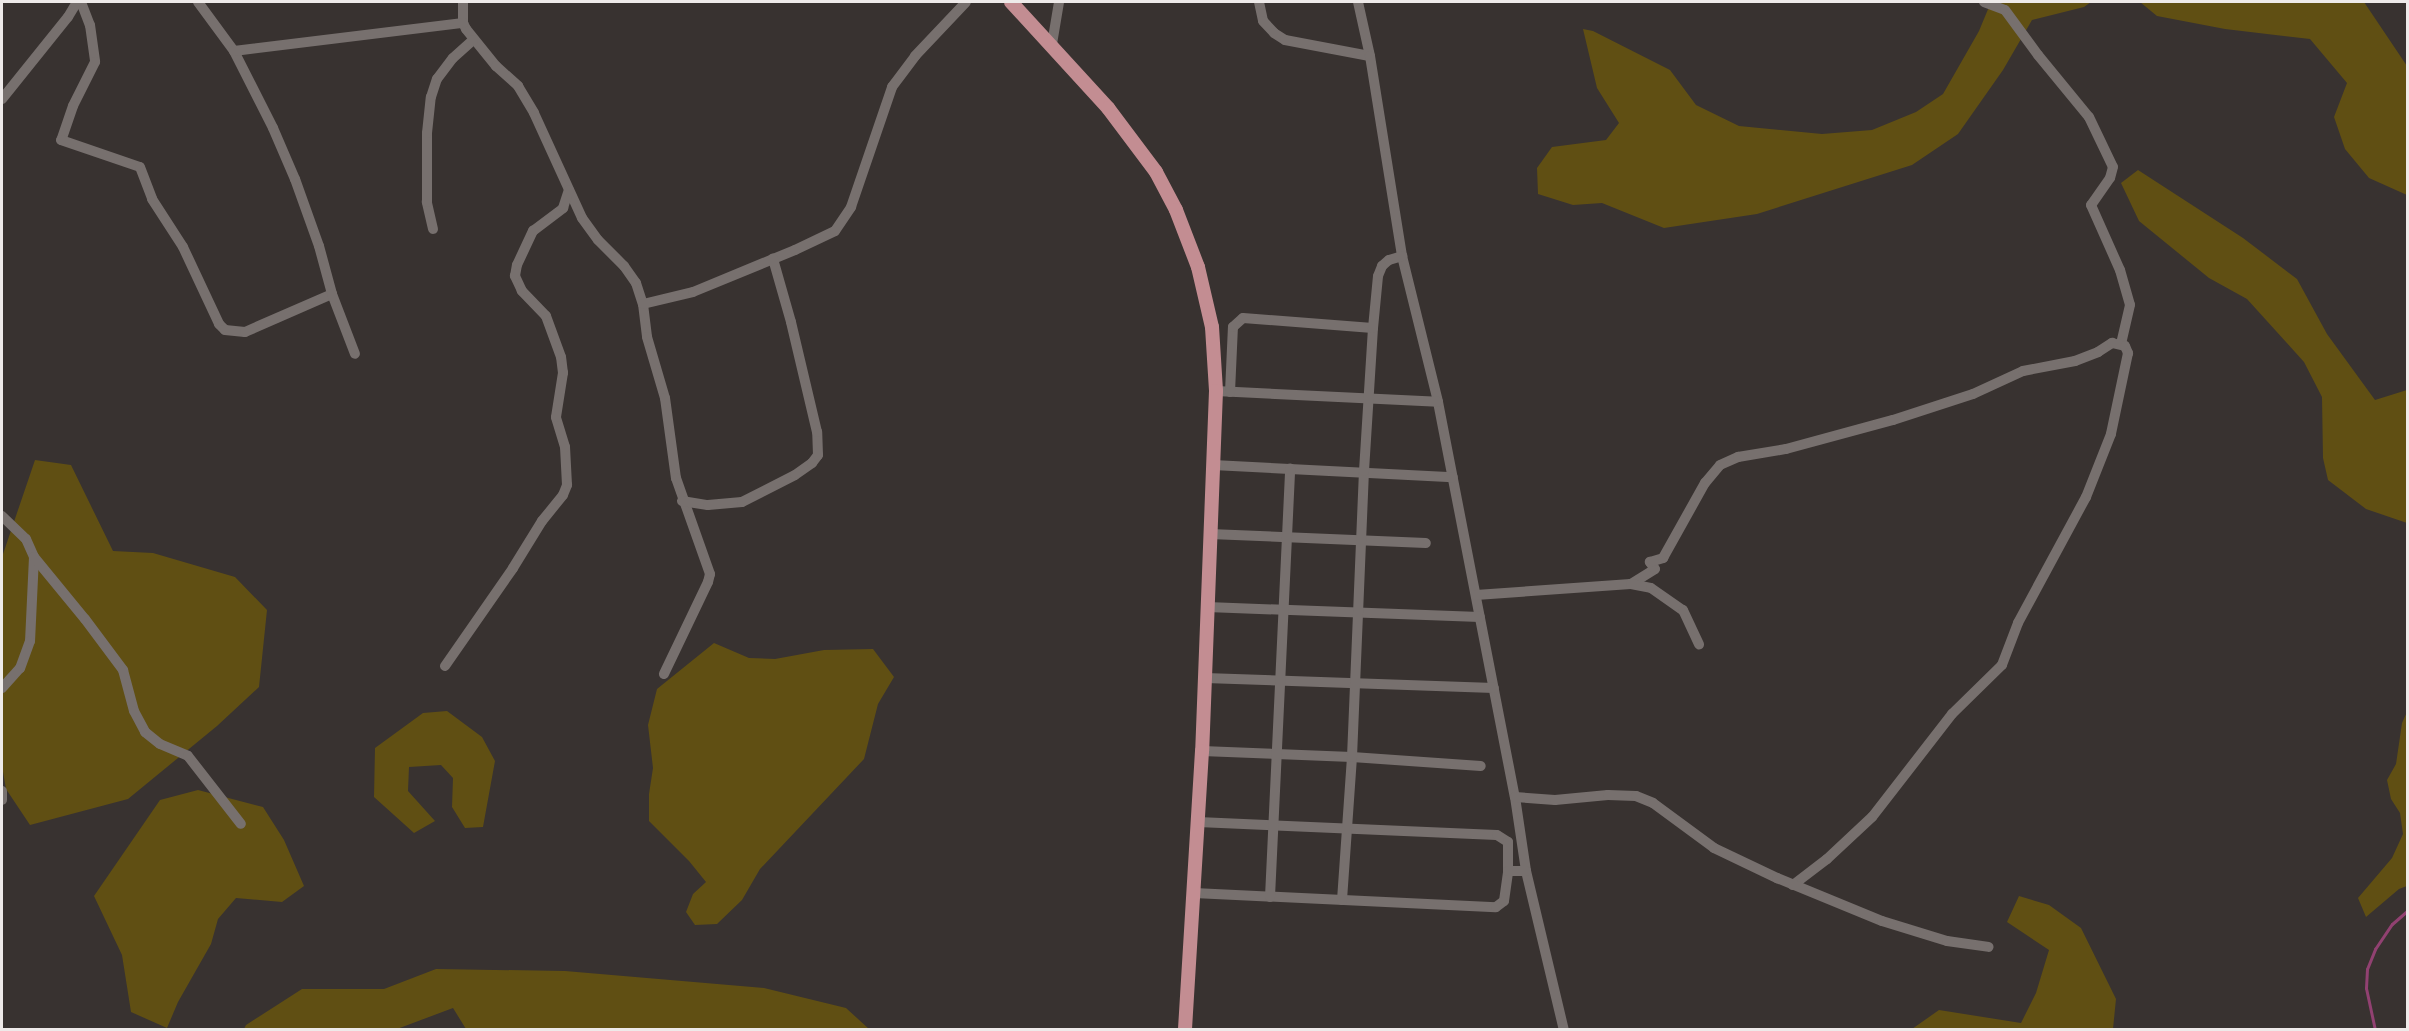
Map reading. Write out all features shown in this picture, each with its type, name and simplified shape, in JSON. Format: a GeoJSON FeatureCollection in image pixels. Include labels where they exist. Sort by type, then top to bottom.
{"type":"FeatureCollection","features":[{"type":"Feature","properties":{"kind":"main road"},"geometry":{"type":"LineString","coordinates":[[1011,2],[1052,44],[1127,133],[1156,172],[1176,210],[1198,267],[1212,327],[1223,391],[1213,465],[1202,751],[1185,1029]]}},
{"type":"Feature","properties":{"kind":"street"},"geometry":{"type":"LineString","coordinates":[[2,99],[79,2],[90,25],[95,62],[73,106],[61,140],[140,167],[152,199],[183,247],[219,324],[225,330],[245,332],[332,294]]}},
{"type":"Feature","properties":{"kind":"street"},"geometry":{"type":"LineString","coordinates":[[198,2],[234,51],[273,128],[295,179],[319,246],[332,294],[355,354]]}},
{"type":"Feature","properties":{"kind":"street"},"geometry":{"type":"LineString","coordinates":[[463,2],[463,23],[473,40],[518,86],[534,113],[582,218],[636,283],[643,304],[647,337],[664,398],[676,478],[682,501],[710,574],[664,674]]}},
{"type":"Feature","properties":{"kind":"street"},"geometry":{"type":"LineString","coordinates":[[643,304],[693,292],[822,238],[842,224],[851,207],[891,87],[915,56],[966,2]]}},
{"type":"Feature","properties":{"kind":"street"},"geometry":{"type":"LineString","coordinates":[[1052,44],[1059,2]]}},
{"type":"Feature","properties":{"kind":"street"},"geometry":{"type":"LineString","coordinates":[[1260,2],[1263,21],[1285,40],[1370,56]]}},
{"type":"Feature","properties":{"kind":"street"},"geometry":{"type":"LineString","coordinates":[[1358,2],[1370,56],[1402,256],[1418,331],[1438,402],[1515,797],[1526,871],[1564,1029]]}},
{"type":"Feature","properties":{"kind":"street"},"geometry":{"type":"LineString","coordinates":[[1984,2],[2005,10],[2038,55],[2089,117],[2113,167],[2110,178],[2091,206],[2120,270],[2130,305],[2121,344]]}},
{"type":"Feature","properties":{"kind":"street"},"geometry":{"type":"LineString","coordinates":[[234,51],[463,23]]}},
{"type":"Feature","properties":{"kind":"street"},"geometry":{"type":"LineString","coordinates":[[433,229],[427,202],[427,133],[431,97],[437,79],[453,58],[473,40]]}},
{"type":"Feature","properties":{"kind":"street"},"geometry":{"type":"LineString","coordinates":[[445,666],[513,568],[542,521],[563,495],[567,485],[565,447],[556,417],[563,373],[561,357],[546,316],[522,291],[515,276],[517,265],[533,231],[563,208],[569,190]]}},
{"type":"Feature","properties":{"kind":"street"},"geometry":{"type":"LineString","coordinates":[[1342,900],[1356,685],[1364,471],[1373,328],[1378,276],[1382,266],[1389,260],[1402,256]]}},
{"type":"Feature","properties":{"kind":"street"},"geometry":{"type":"LineString","coordinates":[[682,501],[708,505],[742,502],[795,475],[812,463],[818,455],[817,432],[791,322],[773,259]]}},
{"type":"Feature","properties":{"kind":"street"},"geometry":{"type":"LineString","coordinates":[[1373,328],[1243,318],[1233,327],[1223,391],[1438,402]]}},
{"type":"Feature","properties":{"kind":"street"},"geometry":{"type":"LineString","coordinates":[[1631,584],[1655,569],[1650,562],[1663,558],[1705,483],[1720,465],[1738,458],[1786,449],[1893,420],[1973,394],[2023,371],[2075,362],[2112,343],[2121,344],[2128,353],[2110,434],[2086,497],[2018,623],[2002,665],[1952,714],[1872,817],[1827,859],[1793,885]]}},
{"type":"Feature","properties":{"kind":"street"},"geometry":{"type":"LineString","coordinates":[[1213,465],[1453,477]]}},
{"type":"Feature","properties":{"kind":"street"},"geometry":{"type":"LineString","coordinates":[[1270,897],[1290,468]]}},
{"type":"Feature","properties":{"kind":"street"},"geometry":{"type":"LineString","coordinates":[[2,516],[26,539],[34,557],[85,618],[123,670],[134,711],[145,732],[160,744],[188,756],[241,824]]}},
{"type":"Feature","properties":{"kind":"street"},"geometry":{"type":"LineString","coordinates":[[1210,534],[1425,543]]}},
{"type":"Feature","properties":{"kind":"street"},"geometry":{"type":"LineString","coordinates":[[2,688],[20,668],[30,641],[34,557]]}},
{"type":"Feature","properties":{"kind":"street"},"geometry":{"type":"LineString","coordinates":[[1476,595],[1631,584],[1651,588],[1683,610],[1699,645]]}},
{"type":"Feature","properties":{"kind":"street"},"geometry":{"type":"LineString","coordinates":[[1207,607],[1480,617]]}},
{"type":"Feature","properties":{"kind":"street"},"geometry":{"type":"LineString","coordinates":[[1205,678],[1494,688]]}},
{"type":"Feature","properties":{"kind":"street"},"geometry":{"type":"LineString","coordinates":[[1202,751],[1352,757],[1481,766]]}},
{"type":"Feature","properties":{"kind":"street"},"geometry":{"type":"LineString","coordinates":[[2,791],[2,800]]}},
{"type":"Feature","properties":{"kind":"street"},"geometry":{"type":"LineString","coordinates":[[1515,797],[1555,800],[1608,795],[1636,796],[1653,803],[1714,848],[1793,885],[1882,921],[1947,941],[1989,947]]}},
{"type":"Feature","properties":{"kind":"street"},"geometry":{"type":"LineString","coordinates":[[1194,893],[1496,907],[1504,902],[1508,871],[1508,842],[1497,835],[1198,822]]}},
{"type":"Feature","properties":{"kind":"street"},"geometry":{"type":"LineString","coordinates":[[1508,871],[1526,871]]}},
{"type":"Feature","properties":{"kind":"shaded area"},"geometry":{"type":"Polygon","coordinates":[[[1991,2],[2091,2],[2084,7],[2032,20],[2003,70],[1958,134],[1912,165],[1757,214],[1664,228],[1602,203],[1573,205],[1538,194],[1537,168],[1552,147],[1606,140],[1619,123],[1597,88],[1583,29],[1593,31],[1670,70],[1696,105],[1739,126],[1822,134],[1872,130],[1916,112],[1943,94],[1979,31],[1991,2]]]}},
{"type":"Feature","properties":{"kind":"shaded area"},"geometry":{"type":"Polygon","coordinates":[[[2140,2],[2364,2],[2407,66],[2407,195],[2369,178],[2345,149],[2334,117],[2347,83],[2310,39],[2225,29],[2157,16],[2140,2]]]}},
{"type":"Feature","properties":{"kind":"shaded area"},"geometry":{"type":"Polygon","coordinates":[[[2138,170],[2243,238],[2297,279],[2327,334],[2375,400],[2407,390],[2407,523],[2366,509],[2328,480],[2323,458],[2322,397],[2304,362],[2247,299],[2209,278],[2139,221],[2121,183],[2138,170]]]}},
{"type":"Feature","properties":{"kind":"shaded area"},"geometry":{"type":"Polygon","coordinates":[[[35,460],[71,465],[113,551],[153,553],[235,577],[267,610],[259,687],[217,726],[128,799],[30,825],[6,789],[2,766],[2,557],[35,460]]]}},
{"type":"Feature","properties":{"kind":"shaded area"},"geometry":{"type":"Polygon","coordinates":[[[714,643],[749,658],[775,659],[824,650],[873,649],[894,677],[878,704],[864,759],[760,869],[742,900],[717,924],[695,925],[686,912],[693,894],[706,882],[689,861],[649,821],[649,794],[653,768],[648,725],[657,689],[714,643]]]}},
{"type":"Feature","properties":{"kind":"shaded area"},"geometry":{"type":"Polygon","coordinates":[[[447,711],[482,737],[495,761],[483,827],[465,828],[452,807],[453,778],[441,765],[409,767],[408,791],[435,821],[414,833],[374,797],[375,748],[423,713],[447,711]]]}},
{"type":"Feature","properties":{"kind":"shaded area"},"geometry":{"type":"Polygon","coordinates":[[[2407,712],[2407,886],[2399,889],[2366,917],[2358,898],[2392,858],[2403,834],[2400,813],[2391,799],[2387,780],[2396,764],[2402,723],[2407,712]]]}},
{"type":"Feature","properties":{"kind":"shaded area"},"geometry":{"type":"Polygon","coordinates":[[[198,790],[263,807],[284,840],[304,886],[282,902],[236,898],[218,919],[211,944],[178,1002],[167,1028],[131,1012],[122,955],[94,896],[160,800],[198,790]]]}},
{"type":"Feature","properties":{"kind":"shaded area"},"geometry":{"type":"Polygon","coordinates":[[[2019,896],[2049,905],[2081,928],[2116,999],[2113,1029],[1912,1029],[1939,1010],[2021,1023],[2036,993],[2049,950],[2007,922],[2019,896]]]}},
{"type":"Feature","properties":{"kind":"shaded area"},"geometry":{"type":"Polygon","coordinates":[[[436,969],[565,971],[764,988],[846,1008],[869,1029],[466,1029],[453,1008],[397,1029],[244,1029],[246,1025],[302,989],[384,989],[436,969]]]}},
{"type":"Feature","properties":{"kind":"waterway"},"geometry":{"type":"LineString","coordinates":[[2375,1030],[2366,988],[2367,969],[2375,949],[2392,924],[2408,910]]}}]}
